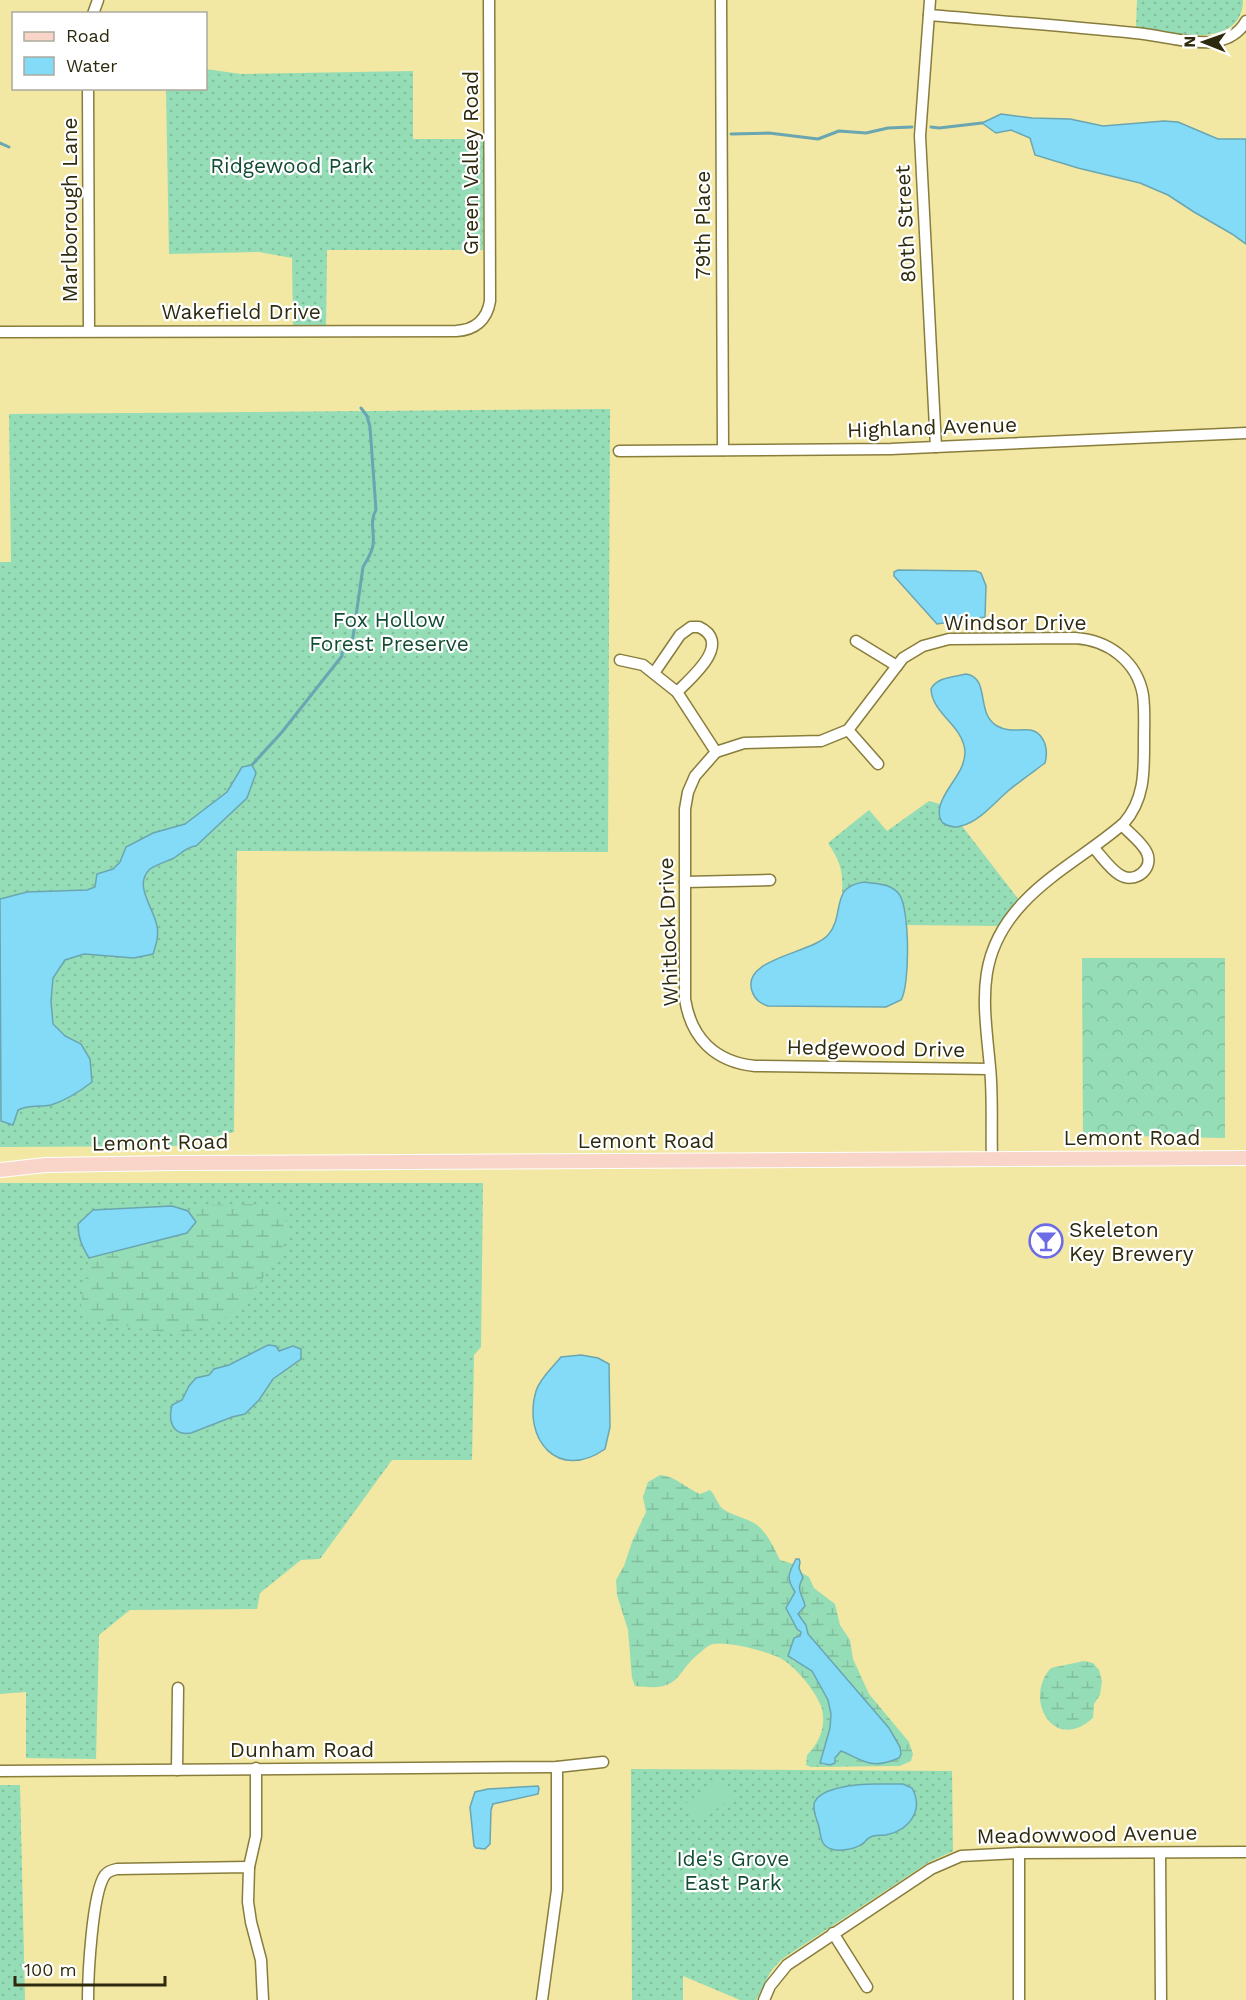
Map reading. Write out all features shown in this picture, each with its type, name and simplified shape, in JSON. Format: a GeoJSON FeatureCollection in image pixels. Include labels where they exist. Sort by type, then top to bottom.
{"type":"FeatureCollection","features":[{"type":"Feature","properties":{"kind":"main road","name":"Lemont Road"},"geometry":{"type":"LineString","coordinates":[[0,1170],[46,1165],[1246,1158]]}},
{"type":"Feature","properties":{"kind":"main road","name":"Lemont Road"},"geometry":{"type":"LineString","coordinates":[[0,1160],[46,1165]]}},
{"type":"Feature","properties":{"kind":"street","name":"Green Valley Road"},"geometry":{"type":"LineString","coordinates":[[480,323],[488,310],[490,301],[489,0]]}},
{"type":"Feature","properties":{"kind":"street","name":"79th Place"},"geometry":{"type":"LineString","coordinates":[[721,0],[723,450]]}},
{"type":"Feature","properties":{"kind":"street","name":"80th Street"},"geometry":{"type":"LineString","coordinates":[[930,0],[920,136],[936,447]]}},
{"type":"Feature","properties":{"kind":"street"},"geometry":{"type":"LineString","coordinates":[[929,15],[1137,33],[1197,41],[1223,40],[1239,32],[1244,25]]}},
{"type":"Feature","properties":{"kind":"street","name":"Marlborough Lane"},"geometry":{"type":"LineString","coordinates":[[88,90],[89,331]]}},
{"type":"Feature","properties":{"kind":"street","name":"Wakefield Drive"},"geometry":{"type":"LineString","coordinates":[[0,332],[456,331],[472,328],[480,323]]}},
{"type":"Feature","properties":{"kind":"street","name":"Highland Avenue"},"geometry":{"type":"LineString","coordinates":[[619,451],[936,447],[1246,433]]}},
{"type":"Feature","properties":{"kind":"street"},"geometry":{"type":"LineString","coordinates":[[654,673],[685,630],[699,627],[707,630],[711,637],[710,655],[677,692]]}},
{"type":"Feature","properties":{"kind":"street","name":"Windsor Drive"},"geometry":{"type":"LineString","coordinates":[[848,730],[903,658],[923,646],[949,639],[1075,638],[1095,641],[1124,656],[1139,680],[1144,705],[1144,773],[1141,794],[1131,815],[1094,848],[1084,853],[1024,902],[1009,920],[994,946],[989,961],[984,989],[985,1027],[990,1069],[992,1159]]}},
{"type":"Feature","properties":{"kind":"street"},"geometry":{"type":"LineString","coordinates":[[856,641],[897,666]]}},
{"type":"Feature","properties":{"kind":"street"},"geometry":{"type":"LineString","coordinates":[[620,660],[643,665],[677,692],[716,753],[744,743],[821,741],[848,730],[878,764]]}},
{"type":"Feature","properties":{"kind":"street","name":"Whitlock Drive"},"geometry":{"type":"LineString","coordinates":[[716,753],[695,776],[689,788],[685,810],[686,999],[691,1021],[700,1040],[724,1058],[744,1065],[762,1066]]}},
{"type":"Feature","properties":{"kind":"street"},"geometry":{"type":"LineString","coordinates":[[1094,848],[1122,876],[1135,878],[1145,871],[1149,862],[1147,851],[1122,825]]}},
{"type":"Feature","properties":{"kind":"street"},"geometry":{"type":"LineString","coordinates":[[685,882],[770,880]]}},
{"type":"Feature","properties":{"kind":"street","name":"Hedgewood Drive"},"geometry":{"type":"LineString","coordinates":[[762,1066],[990,1069]]}},
{"type":"Feature","properties":{"kind":"street"},"geometry":{"type":"LineString","coordinates":[[177,1770],[178,1688]]}},
{"type":"Feature","properties":{"kind":"street","name":"Dunham Road"},"geometry":{"type":"LineString","coordinates":[[0,1770],[556,1767],[603,1762]]}},
{"type":"Feature","properties":{"kind":"street"},"geometry":{"type":"LineString","coordinates":[[542,2000],[557,1890],[556,1767]]}},
{"type":"Feature","properties":{"kind":"street"},"geometry":{"type":"LineString","coordinates":[[256,1768],[256,1836],[247,1891],[249,1912],[261,1960],[263,2000]]}},
{"type":"Feature","properties":{"kind":"street","name":"Meadowwood Avenue"},"geometry":{"type":"LineString","coordinates":[[764,2000],[770,1986],[787,1965],[833,1933],[948,1861],[973,1854],[1246,1852]]}},
{"type":"Feature","properties":{"kind":"street"},"geometry":{"type":"LineString","coordinates":[[1019,1853],[1019,2000]]}},
{"type":"Feature","properties":{"kind":"street"},"geometry":{"type":"LineString","coordinates":[[1160,1853],[1161,2000]]}},
{"type":"Feature","properties":{"kind":"street"},"geometry":{"type":"LineString","coordinates":[[88,2000],[95,1917],[106,1873],[117,1869],[249,1868]]}},
{"type":"Feature","properties":{"kind":"street"},"geometry":{"type":"LineString","coordinates":[[833,1933],[867,1987]]}},
{"type":"Feature","properties":{"kind":"green space"},"geometry":{"type":"Polygon","coordinates":[[[1137,0],[1243,0],[1239,16],[1230,27],[1217,33],[1184,35],[1136,29],[1137,0]]]}},
{"type":"Feature","properties":{"kind":"green space","name":"Ridgewood Park"},"geometry":{"type":"Polygon","coordinates":[[[207,69],[241,74],[413,71],[413,139],[483,139],[483,250],[327,250],[326,326],[293,325],[292,258],[259,252],[169,254],[166,90],[207,90],[207,69]]]}},
{"type":"Feature","properties":{"kind":"green space","name":"Fox Hollow Forest Preserve"},"geometry":{"type":"Polygon","coordinates":[[[610,409],[608,852],[237,851],[234,1132],[180,1146],[0,1147],[0,562],[11,562],[9,414],[610,409]]]}},
{"type":"Feature","properties":{"kind":"green space"},"geometry":{"type":"Polygon","coordinates":[[[929,801],[940,804],[939,813],[956,827],[962,826],[1019,900],[998,926],[906,925],[907,919],[848,887],[842,893],[840,867],[828,843],[869,810],[887,831],[929,801]]]}},
{"type":"Feature","properties":{"kind":"green space"},"geometry":{"type":"Polygon","coordinates":[[[1082,958],[1225,958],[1225,1138],[1083,1135],[1082,958]]]}},
{"type":"Feature","properties":{"kind":"green space"},"geometry":{"type":"Polygon","coordinates":[[[0,1183],[483,1183],[481,1347],[474,1355],[472,1460],[392,1460],[320,1559],[301,1560],[260,1593],[257,1609],[130,1610],[99,1635],[96,1759],[26,1758],[26,1692],[0,1694],[0,1183]]]}},
{"type":"Feature","properties":{"kind":"green space"},"geometry":{"type":"Polygon","coordinates":[[[265,1204],[285,1215],[287,1232],[279,1259],[249,1295],[225,1318],[185,1333],[173,1334],[92,1320],[81,1305],[89,1258],[187,1233],[196,1222],[188,1211],[197,1205],[265,1204]]]}},
{"type":"Feature","properties":{"kind":"green space"},"geometry":{"type":"Polygon","coordinates":[[[660,1475],[676,1480],[700,1494],[710,1490],[723,1509],[761,1529],[780,1560],[793,1564],[789,1579],[795,1592],[786,1608],[797,1629],[801,1632],[792,1660],[813,1671],[828,1698],[831,1722],[823,1752],[823,1765],[835,1763],[837,1753],[841,1751],[874,1764],[899,1758],[901,1753],[889,1728],[808,1634],[806,1625],[798,1614],[803,1610],[804,1601],[800,1589],[802,1573],[809,1577],[814,1588],[835,1604],[840,1625],[850,1640],[853,1659],[869,1694],[909,1742],[913,1754],[911,1761],[900,1766],[811,1767],[806,1765],[807,1755],[816,1745],[823,1726],[821,1706],[798,1672],[780,1658],[757,1650],[737,1645],[713,1644],[693,1659],[670,1684],[651,1687],[635,1686],[632,1678],[628,1630],[617,1595],[616,1580],[646,1512],[643,1497],[648,1482],[660,1475]]]}},
{"type":"Feature","properties":{"kind":"green space"},"geometry":{"type":"Polygon","coordinates":[[[1084,1661],[1093,1663],[1099,1670],[1102,1681],[1100,1695],[1094,1704],[1093,1718],[1079,1727],[1066,1730],[1055,1726],[1046,1718],[1041,1706],[1040,1694],[1043,1680],[1051,1668],[1084,1661]]]}},
{"type":"Feature","properties":{"kind":"green space","name":"Ide's Grove East Park"},"geometry":{"type":"Polygon","coordinates":[[[631,1769],[952,1771],[953,1851],[929,1862],[782,1959],[771,1971],[756,2000],[740,2000],[683,1976],[683,2000],[632,2000],[631,1769]]]}},
{"type":"Feature","properties":{"kind":"green space"},"geometry":{"type":"Polygon","coordinates":[[[718,1780],[731,1798],[699,1822],[685,1804],[718,1780]]]}},
{"type":"Feature","properties":{"kind":"green space"},"geometry":{"type":"Polygon","coordinates":[[[0,1785],[20,1785],[25,2000],[0,2000],[0,1785]]]}},
{"type":"Feature","properties":{"kind":"water"},"geometry":{"type":"Polygon","coordinates":[[[1001,114],[1070,119],[1103,126],[1178,122],[1218,139],[1246,139],[1246,244],[1168,195],[1140,183],[1035,155],[1030,138],[1011,130],[996,133],[982,123],[1001,114]]]}},
{"type":"Feature","properties":{"kind":"water"},"geometry":{"type":"Polygon","coordinates":[[[898,570],[976,571],[981,573],[986,586],[985,617],[937,624],[894,576],[894,572],[898,570]]]}},
{"type":"Feature","properties":{"kind":"water"},"geometry":{"type":"Polygon","coordinates":[[[966,674],[974,677],[978,682],[990,720],[1004,729],[1036,732],[1045,744],[1046,756],[1045,763],[980,816],[968,824],[954,827],[943,823],[940,808],[946,792],[962,767],[965,752],[959,735],[937,706],[931,689],[937,682],[966,674]]]}},
{"type":"Feature","properties":{"kind":"water"},"geometry":{"type":"Polygon","coordinates":[[[252,765],[256,773],[247,798],[196,846],[150,869],[145,875],[144,889],[158,930],[153,954],[134,958],[84,954],[65,960],[53,978],[51,1001],[53,1024],[65,1036],[81,1044],[90,1059],[92,1082],[57,1103],[18,1110],[13,1125],[1,1121],[0,899],[27,892],[87,890],[95,887],[97,874],[113,869],[120,862],[126,847],[153,833],[185,824],[227,792],[242,767],[252,765]]]}},
{"type":"Feature","properties":{"kind":"water"},"geometry":{"type":"Polygon","coordinates":[[[864,882],[892,888],[903,902],[908,947],[906,980],[901,1000],[886,1007],[768,1006],[758,1001],[752,991],[751,980],[757,971],[767,964],[819,942],[828,935],[846,889],[864,882]]]}},
{"type":"Feature","properties":{"kind":"water"},"geometry":{"type":"Polygon","coordinates":[[[172,1206],[188,1211],[196,1222],[187,1233],[89,1258],[82,1246],[78,1224],[93,1210],[172,1206]]]}},
{"type":"Feature","properties":{"kind":"water"},"geometry":{"type":"Polygon","coordinates":[[[268,1345],[276,1346],[279,1351],[293,1346],[301,1349],[301,1359],[273,1379],[259,1400],[245,1414],[191,1433],[176,1430],[171,1422],[172,1405],[182,1400],[196,1378],[209,1375],[214,1369],[229,1365],[268,1345]]]}},
{"type":"Feature","properties":{"kind":"water"},"geometry":{"type":"Polygon","coordinates":[[[581,1355],[598,1358],[609,1364],[610,1427],[605,1449],[588,1458],[572,1461],[559,1458],[539,1439],[534,1425],[533,1409],[538,1386],[561,1357],[581,1355]]]}},
{"type":"Feature","properties":{"kind":"water"},"geometry":{"type":"Polygon","coordinates":[[[796,1559],[800,1562],[799,1568],[803,1578],[800,1589],[805,1606],[798,1614],[806,1625],[808,1634],[889,1728],[900,1747],[899,1758],[875,1764],[841,1751],[835,1758],[835,1763],[830,1765],[820,1763],[830,1728],[831,1714],[828,1700],[812,1671],[788,1656],[794,1638],[800,1636],[801,1632],[797,1629],[786,1608],[795,1592],[789,1576],[796,1559]]]}},
{"type":"Feature","properties":{"kind":"water"},"geometry":{"type":"Polygon","coordinates":[[[903,1784],[912,1788],[916,1804],[912,1818],[902,1829],[886,1835],[871,1837],[851,1849],[834,1850],[825,1845],[814,1810],[814,1804],[824,1793],[842,1787],[903,1784]]]}},
{"type":"Feature","properties":{"kind":"water"},"geometry":{"type":"Polygon","coordinates":[[[538,1786],[538,1794],[493,1804],[490,1844],[485,1849],[474,1846],[470,1807],[475,1792],[538,1786]]]}},
{"type":"Feature","properties":{"kind":"waterway"},"geometry":{"type":"LineString","coordinates":[[931,127],[982,123]]}},
{"type":"Feature","properties":{"kind":"waterway"},"geometry":{"type":"LineString","coordinates":[[731,134],[769,133],[818,139],[839,131],[866,133],[888,128],[912,127]]}},
{"type":"Feature","properties":{"kind":"waterway"},"geometry":{"type":"LineString","coordinates":[[0,143],[9,147]]}},
{"type":"Feature","properties":{"kind":"waterway"},"geometry":{"type":"LineString","coordinates":[[252,765],[282,732],[342,656],[353,637],[363,567],[373,545],[373,518],[376,510],[370,427],[367,416],[361,408]]}},
{"type":"Feature","properties":{"kind":"place","name":"Skeleton Key Brewery"},"geometry":{"type":"Point","coordinates":[1046,1241]}}]}
